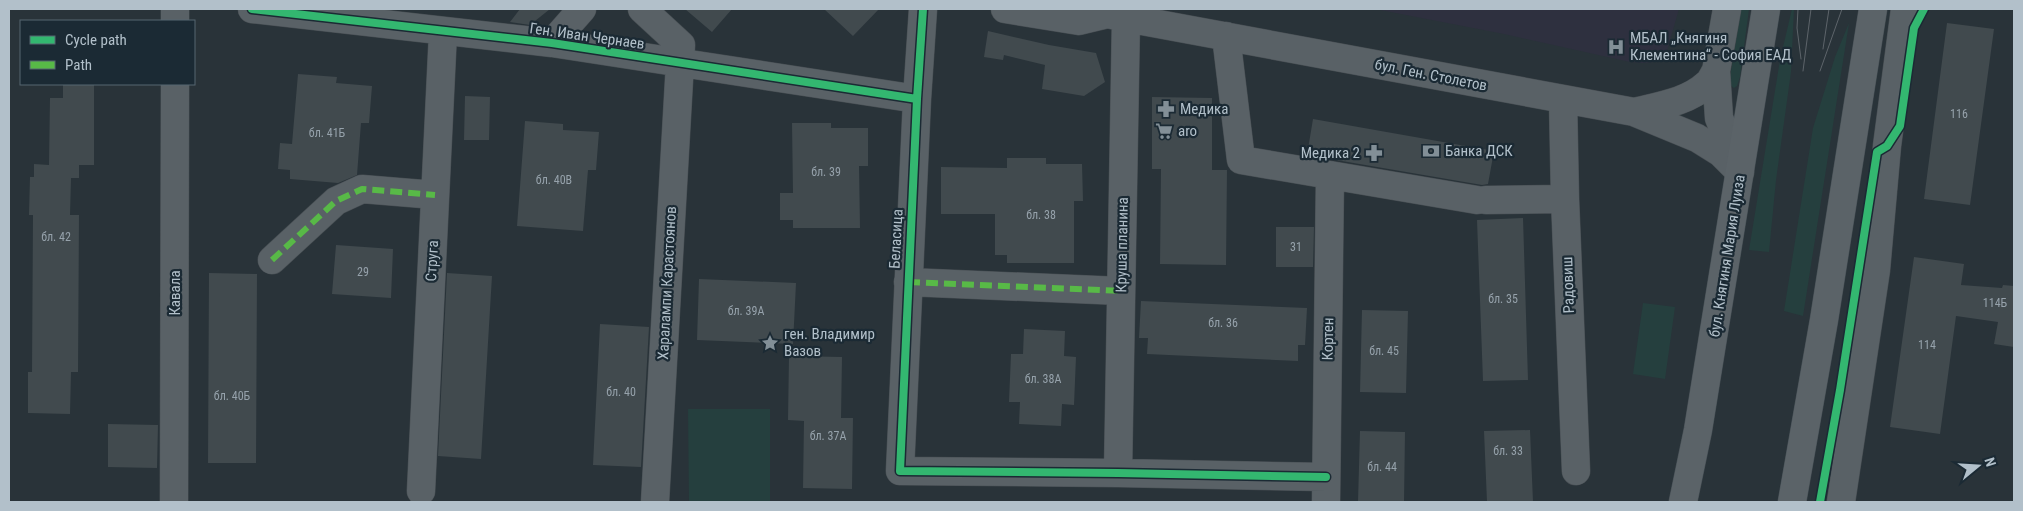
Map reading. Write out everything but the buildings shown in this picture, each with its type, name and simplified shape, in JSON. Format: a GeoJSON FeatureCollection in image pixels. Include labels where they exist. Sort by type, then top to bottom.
{"type":"FeatureCollection","features":[{"type":"Feature","properties":{"kind":"main road","name":"бул. Княгиня Мария Луиза"},"geometry":{"type":"LineString","coordinates":[[1683,502],[1698,430],[1766,9]]}},
{"type":"Feature","properties":{"kind":"main road"},"geometry":{"type":"LineString","coordinates":[[1792,502],[1824,320],[1873,9]]}},
{"type":"Feature","properties":{"kind":"street","name":"Ген. Иван Чернаев"},"geometry":{"type":"LineString","coordinates":[[252,9],[295,12],[443,32],[552,43],[917,99]]}},
{"type":"Feature","properties":{"kind":"street"},"geometry":{"type":"LineString","coordinates":[[552,43],[582,9]]}},
{"type":"Feature","properties":{"kind":"street","name":"Харалампи Карастоянов"},"geometry":{"type":"LineString","coordinates":[[642,9],[681,45],[655,502]]}},
{"type":"Feature","properties":{"kind":"street","name":"Беласица"},"geometry":{"type":"LineString","coordinates":[[924,9],[917,99],[900,471],[1118,473]]}},
{"type":"Feature","properties":{"kind":"street","name":"бул. Ген. Столетов"},"geometry":{"type":"LineString","coordinates":[[1005,9],[1079,21],[1111,14],[1634,112],[1696,138],[1721,153],[1740,172]]}},
{"type":"Feature","properties":{"kind":"street"},"geometry":{"type":"LineString","coordinates":[[1727,9],[1716,71],[1719,118],[1740,172]]}},
{"type":"Feature","properties":{"kind":"street"},"geometry":{"type":"LineString","coordinates":[[1840,502],[1876,270],[1887,146],[1905,9]]}},
{"type":"Feature","properties":{"kind":"street","name":"Круша планина"},"geometry":{"type":"LineString","coordinates":[[1111,14],[1121,291],[1118,473]]}},
{"type":"Feature","properties":{"kind":"street","name":"Струга"},"geometry":{"type":"LineString","coordinates":[[421,491],[443,32]]}},
{"type":"Feature","properties":{"kind":"street"},"geometry":{"type":"LineString","coordinates":[[1226,36],[1241,160],[1481,200],[1565,199]]}},
{"type":"Feature","properties":{"kind":"street"},"geometry":{"type":"LineString","coordinates":[[1634,112],[1673,102],[1691,95],[1708,84],[1716,71]]}},
{"type":"Feature","properties":{"kind":"street","name":"Кавала"},"geometry":{"type":"LineString","coordinates":[[174,502],[175,85]]}},
{"type":"Feature","properties":{"kind":"street","name":"Радовиш"},"geometry":{"type":"LineString","coordinates":[[1563,99],[1576,471]]}},
{"type":"Feature","properties":{"kind":"street","name":"Кортен"},"geometry":{"type":"LineString","coordinates":[[1326,490],[1330,175]]}},
{"type":"Feature","properties":{"kind":"street"},"geometry":{"type":"LineString","coordinates":[[272,260],[336,201],[362,189],[435,195]]}},
{"type":"Feature","properties":{"kind":"street"},"geometry":{"type":"LineString","coordinates":[[908,282],[1121,291]]}},
{"type":"Feature","properties":{"kind":"street"},"geometry":{"type":"LineString","coordinates":[[1118,473],[1326,490]]}},
{"type":"Feature","properties":{"kind":"shaded area","name":"МБАЛ „Княгиня Клементина“ - София ЕАД"},"geometry":{"type":"Polygon","coordinates":[[[1375,9],[1679,9],[1664,61],[1643,63],[1630,62],[1504,34],[1375,9]]]}},
{"type":"Feature","properties":{"kind":"green space"},"geometry":{"type":"Polygon","coordinates":[[[1741,9],[1749,9],[1740,77],[1737,86],[1734,88],[1729,84],[1741,9]]]}},
{"type":"Feature","properties":{"kind":"green space"},"geometry":{"type":"Polygon","coordinates":[[[1792,9],[1794,9],[1791,72],[1776,180],[1769,252],[1749,250],[1780,60],[1792,9]]]}},
{"type":"Feature","properties":{"kind":"green space"},"geometry":{"type":"Polygon","coordinates":[[[1849,23],[1803,316],[1784,311],[1813,128],[1835,57],[1849,23]]]}},
{"type":"Feature","properties":{"kind":"green space"},"geometry":{"type":"Polygon","coordinates":[[[1643,303],[1675,307],[1665,379],[1633,374],[1643,303]]]}},
{"type":"Feature","properties":{"kind":"green space"},"geometry":{"type":"Polygon","coordinates":[[[688,409],[770,409],[770,502],[689,502],[688,409]]]}},
{"type":"Feature","properties":{"kind":"tram line"},"geometry":{"type":"LineString","coordinates":[[1798,9],[1797,28],[1801,59]]}},
{"type":"Feature","properties":{"kind":"tram line"},"geometry":{"type":"LineString","coordinates":[[1803,71],[1811,9]]}},
{"type":"Feature","properties":{"kind":"tram line"},"geometry":{"type":"LineString","coordinates":[[1823,49],[1829,9]]}},
{"type":"Feature","properties":{"kind":"tram line"},"geometry":{"type":"LineString","coordinates":[[1820,71],[1842,9]]}},
{"type":"Feature","properties":{"kind":"marked path"},"geometry":{"type":"LineString","coordinates":[[272,260],[336,201],[362,189],[435,195]]}},
{"type":"Feature","properties":{"kind":"marked path"},"geometry":{"type":"LineString","coordinates":[[908,282],[1121,291]]}},
{"type":"Feature","properties":{"kind":"cycle path"},"geometry":{"type":"LineString","coordinates":[[252,9],[552,43],[917,99]]}},
{"type":"Feature","properties":{"kind":"cycle path"},"geometry":{"type":"LineString","coordinates":[[923,9],[917,99],[900,471],[1326,477]]}},
{"type":"Feature","properties":{"kind":"cycle path"},"geometry":{"type":"LineString","coordinates":[[1820,502],[1840,390],[1877,152],[1887,146],[1900,126],[1914,28],[1924,9]]}},
{"type":"Feature","properties":{"kind":"place","name":"МБАЛ „Княгиня Клементина“ - София ЕАД"},"geometry":{"type":"Point","coordinates":[1616,47]}},
{"type":"Feature","properties":{"kind":"place","name":"Медика"},"geometry":{"type":"Point","coordinates":[1166,109]}},
{"type":"Feature","properties":{"kind":"place","name":"aro"},"geometry":{"type":"Point","coordinates":[1164,131]}},
{"type":"Feature","properties":{"kind":"place","name":"Банка ДСК"},"geometry":{"type":"Point","coordinates":[1431,151]}},
{"type":"Feature","properties":{"kind":"place","name":"Медика 2"},"geometry":{"type":"Point","coordinates":[1374,153]}},
{"type":"Feature","properties":{"kind":"place","name":"ген. Владимир Вазов"},"geometry":{"type":"Point","coordinates":[770,343]}}]}
